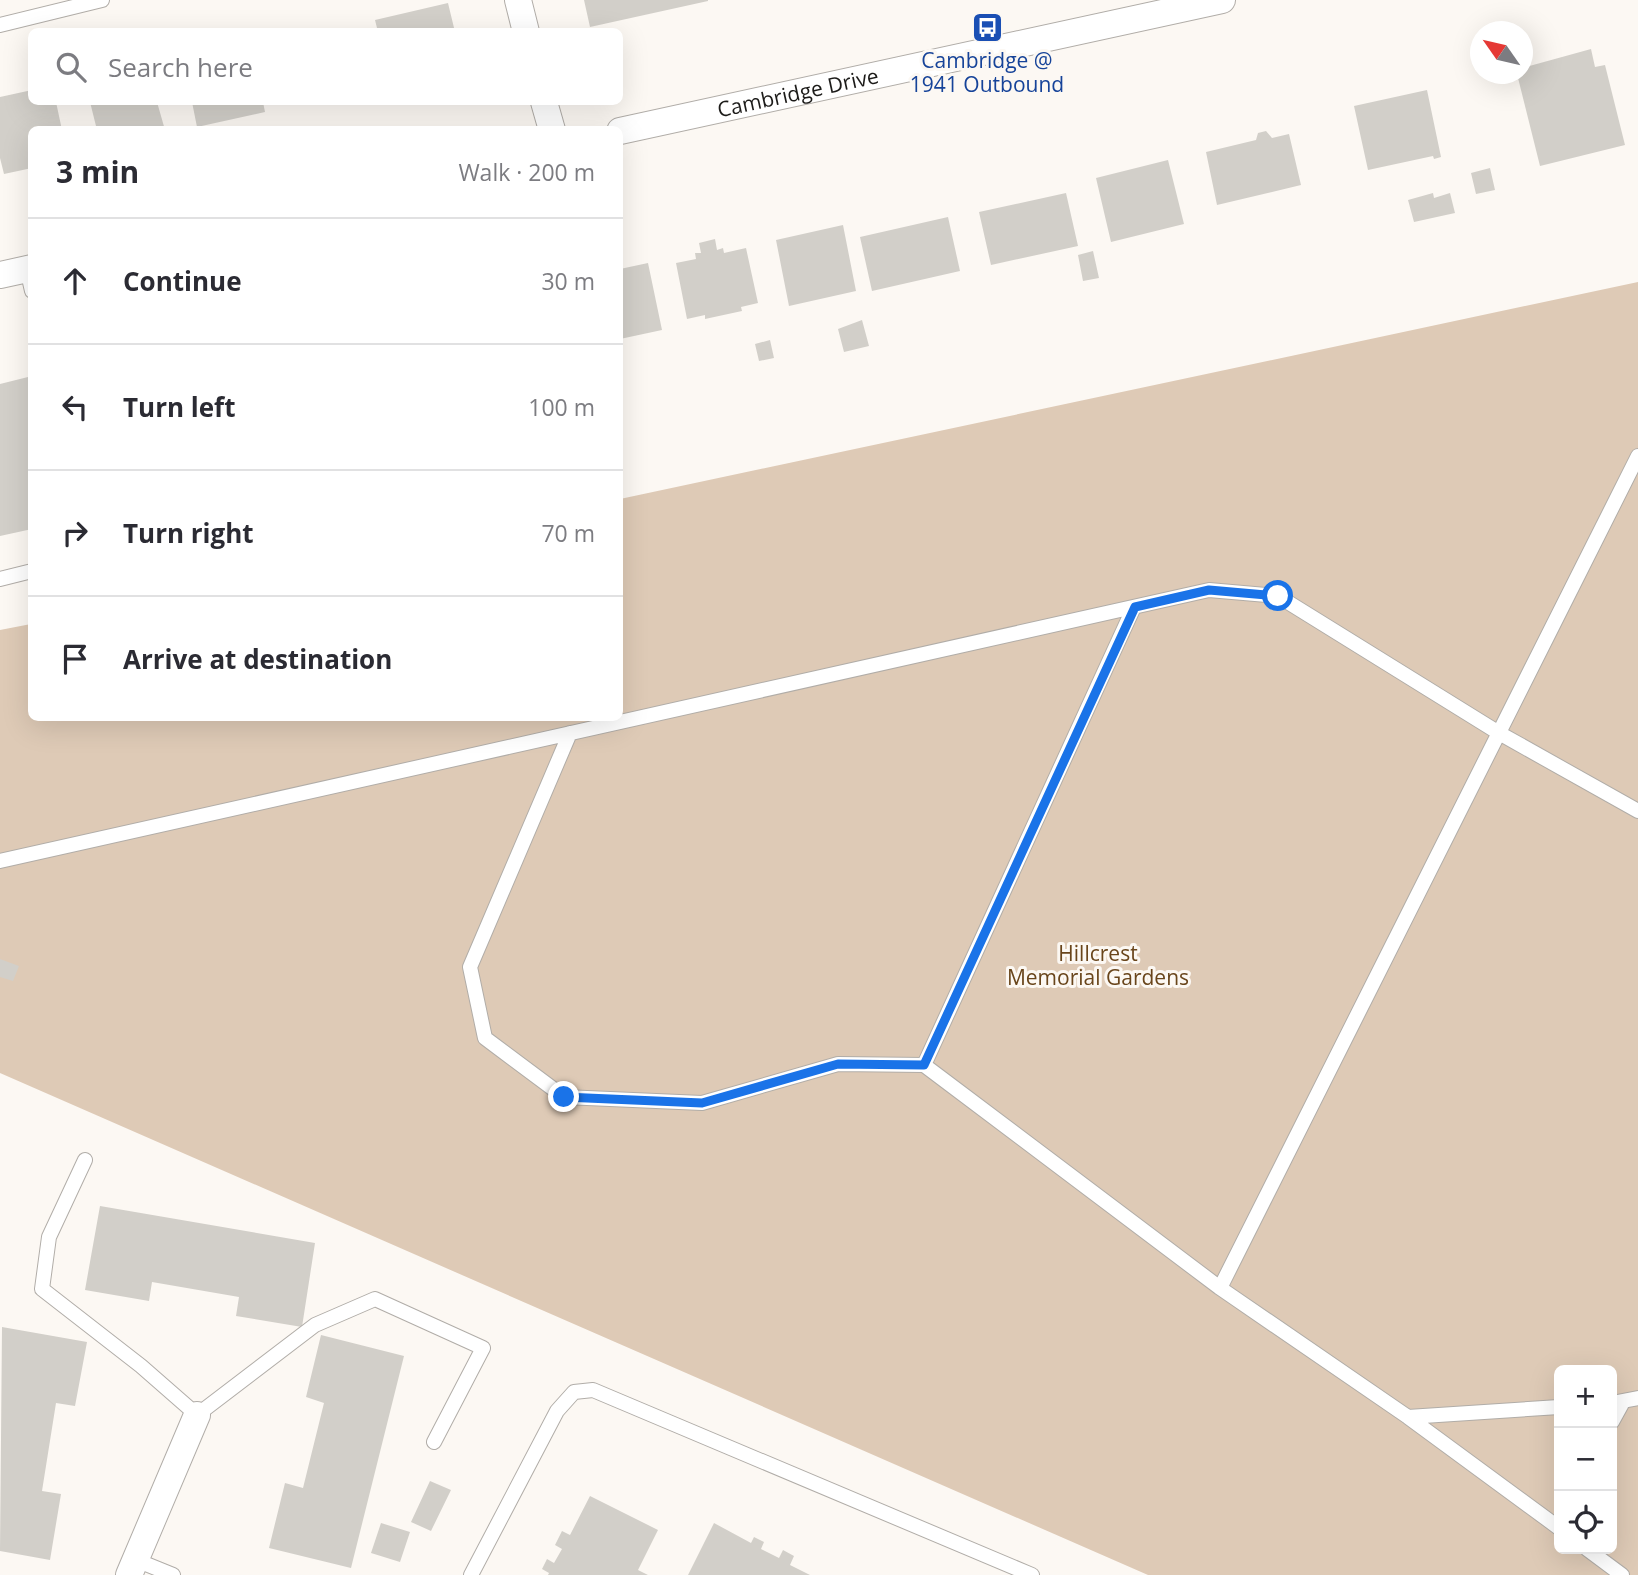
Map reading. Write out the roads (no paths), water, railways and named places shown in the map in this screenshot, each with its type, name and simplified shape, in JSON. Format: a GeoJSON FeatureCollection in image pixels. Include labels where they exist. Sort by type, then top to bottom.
{"type":"FeatureCollection","features":[{"type":"Feature","properties":{"kind":"street"},"geometry":{"type":"LineString","coordinates":[[518,0],[525,28]]}},
{"type":"Feature","properties":{"kind":"street","name":"Cambridge Drive"},"geometry":{"type":"LineString","coordinates":[[623,130],[1222,0]]}},
{"type":"Feature","properties":{"kind":"street"},"geometry":{"type":"LineString","coordinates":[[545,105],[551,126]]}},
{"type":"Feature","properties":{"kind":"street"},"geometry":{"type":"LineString","coordinates":[[0,275],[28,276]]}},
{"type":"Feature","properties":{"kind":"street"},"geometry":{"type":"LineString","coordinates":[[132,1567],[197,1415]]}},
{"type":"Feature","properties":{"kind":"lane"},"geometry":{"type":"LineString","coordinates":[[0,25],[102,0]]}},
{"type":"Feature","properties":{"kind":"lane"},"geometry":{"type":"LineString","coordinates":[[1220,1288],[1638,456]]}},
{"type":"Feature","properties":{"kind":"lane"},"geometry":{"type":"LineString","coordinates":[[0,579],[28,572]]}},
{"type":"Feature","properties":{"kind":"lane"},"geometry":{"type":"LineString","coordinates":[[0,861],[1209,590],[1278,596],[1499,733],[1638,811]]}},
{"type":"Feature","properties":{"kind":"lane"},"geometry":{"type":"LineString","coordinates":[[924,1065],[1135,607]]}},
{"type":"Feature","properties":{"kind":"lane"},"geometry":{"type":"LineString","coordinates":[[570,733],[470,967],[485,1038],[564,1097],[702,1103],[838,1064],[924,1065],[1220,1288],[1408,1417],[1554,1524]]}},
{"type":"Feature","properties":{"kind":"lane"},"geometry":{"type":"LineString","coordinates":[[85,1160],[49,1237],[43,1289],[141,1366],[197,1415],[315,1325],[374,1299],[482,1348],[434,1442]]}},
{"type":"Feature","properties":{"kind":"lane"},"geometry":{"type":"LineString","coordinates":[[471,1575],[556,1411],[574,1392],[593,1390],[1032,1575]]}},
{"type":"Feature","properties":{"kind":"lane"},"geometry":{"type":"LineString","coordinates":[[1617,1403],[1638,1398]]}},
{"type":"Feature","properties":{"kind":"lane"},"geometry":{"type":"LineString","coordinates":[[1408,1417],[1554,1407]]}},
{"type":"Feature","properties":{"kind":"lane"},"geometry":{"type":"LineString","coordinates":[[1594,1554],[1622,1575]]}},
{"type":"Feature","properties":{"kind":"lane"},"geometry":{"type":"LineString","coordinates":[[132,1567],[173,1575]]}},
{"type":"Feature","properties":{"kind":"place","name":"Cambridge @ 1941 Outbound"},"geometry":{"type":"Point","coordinates":[987,28]}},
{"type":"Feature","properties":{"kind":"park label","name":"Hillcrest Memorial Gardens"},"geometry":{"type":"Point","coordinates":[1098,965]}}]}
